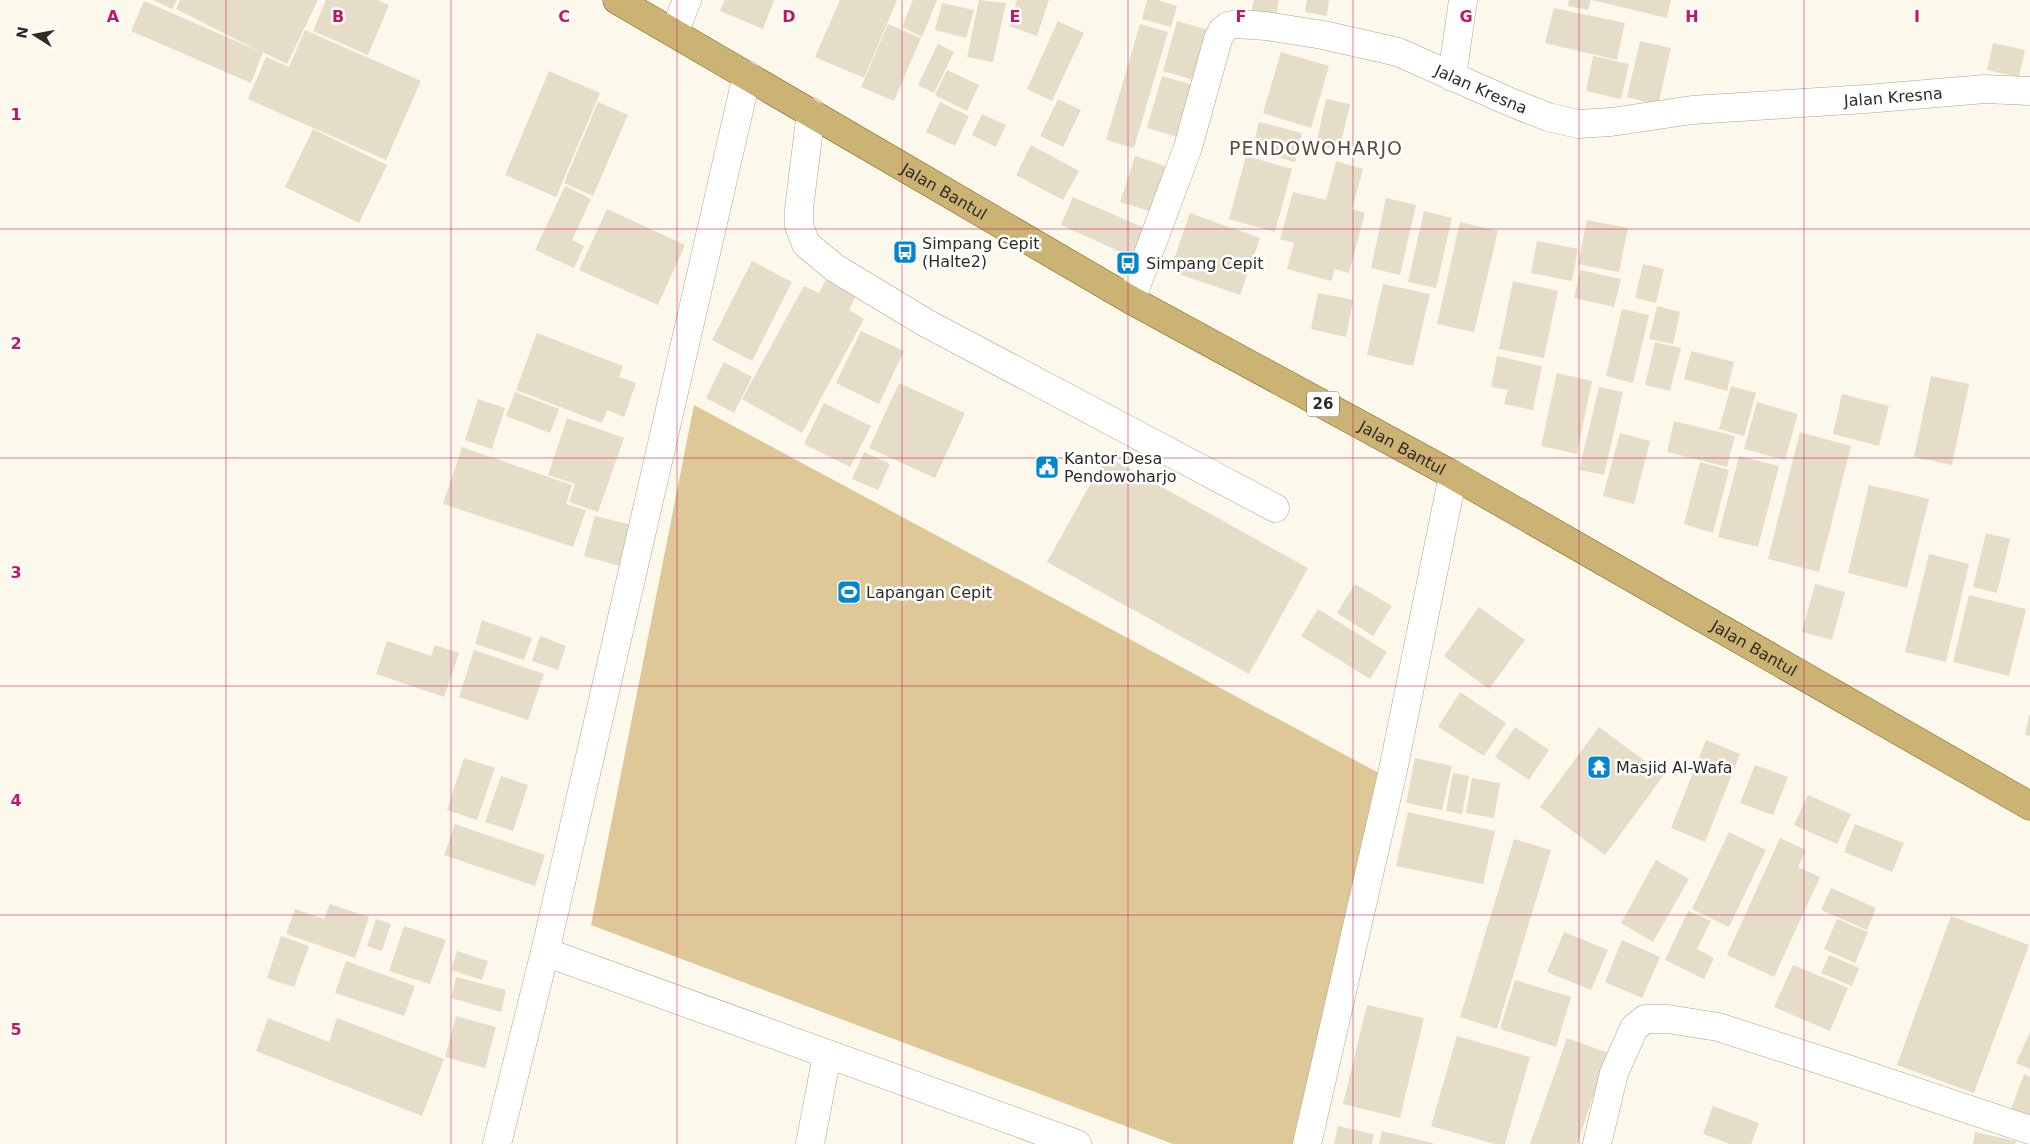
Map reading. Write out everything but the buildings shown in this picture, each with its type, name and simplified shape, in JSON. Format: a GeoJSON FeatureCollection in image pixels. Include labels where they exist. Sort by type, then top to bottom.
{"type":"FeatureCollection","features":[{"type":"Feature","properties":{"kind":"main road","name":"Jalan Bantul"},"geometry":{"type":"LineString","coordinates":[[617,0],[1131,300],[1453,475],[2030,806]]}},
{"type":"Feature","properties":{"kind":"street"},"geometry":{"type":"LineString","coordinates":[[674,33],[687,0]]}},
{"type":"Feature","properties":{"kind":"street"},"geometry":{"type":"LineString","coordinates":[[1452,77],[1464,0]]}},
{"type":"Feature","properties":{"kind":"street","name":"Jalan Kresna"},"geometry":{"type":"LineString","coordinates":[[1131,300],[1188,148],[1218,39],[1222,31],[1228,26],[1236,24],[1266,26],[1323,35],[1398,52],[1548,117],[1578,124],[1611,122],[1692,110],[1986,89],[2030,91]]}},
{"type":"Feature","properties":{"kind":"street"},"geometry":{"type":"LineString","coordinates":[[497,1144],[545,952],[747,75]]}},
{"type":"Feature","properties":{"kind":"street"},"geometry":{"type":"LineString","coordinates":[[811,112],[799,210],[799,226],[806,244],[835,268],[926,323],[1275,508]]}},
{"type":"Feature","properties":{"kind":"street"},"geometry":{"type":"LineString","coordinates":[[1307,1144],[1393,770],[1453,475]]}},
{"type":"Feature","properties":{"kind":"street"},"geometry":{"type":"LineString","coordinates":[[545,952],[1077,1144]]}},
{"type":"Feature","properties":{"kind":"street"},"geometry":{"type":"LineString","coordinates":[[1597,1144],[1614,1073],[1634,1028],[1645,1019],[1668,1019],[1718,1027],[2030,1130]]}},
{"type":"Feature","properties":{"kind":"street"},"geometry":{"type":"LineString","coordinates":[[810,1144],[827,1055]]}},
{"type":"Feature","properties":{"kind":"shaded area","name":"Lapangan Cepit"},"geometry":{"type":"Polygon","coordinates":[[[694,405],[1388,778],[1297,1144],[1173,1144],[591,925],[694,405]]]}},
{"type":"Feature","properties":{"kind":"place","name":"Simpang Cepit (Halte2)"},"geometry":{"type":"Point","coordinates":[905,252]}},
{"type":"Feature","properties":{"kind":"place","name":"Simpang Cepit"},"geometry":{"type":"Point","coordinates":[1128,263]}},
{"type":"Feature","properties":{"kind":"place","name":"Kantor Desa Pendowoharjo"},"geometry":{"type":"Point","coordinates":[1047,467]}},
{"type":"Feature","properties":{"kind":"place","name":"Lapangan Cepit"},"geometry":{"type":"Point","coordinates":[849,592]}},
{"type":"Feature","properties":{"kind":"place","name":"Masjid Al-Wafa"},"geometry":{"type":"Point","coordinates":[1599,767]}},
{"type":"Feature","properties":{"kind":"district","name":"PENDOWOHARJO"},"geometry":{"type":"Point","coordinates":[1316,148]}}]}
